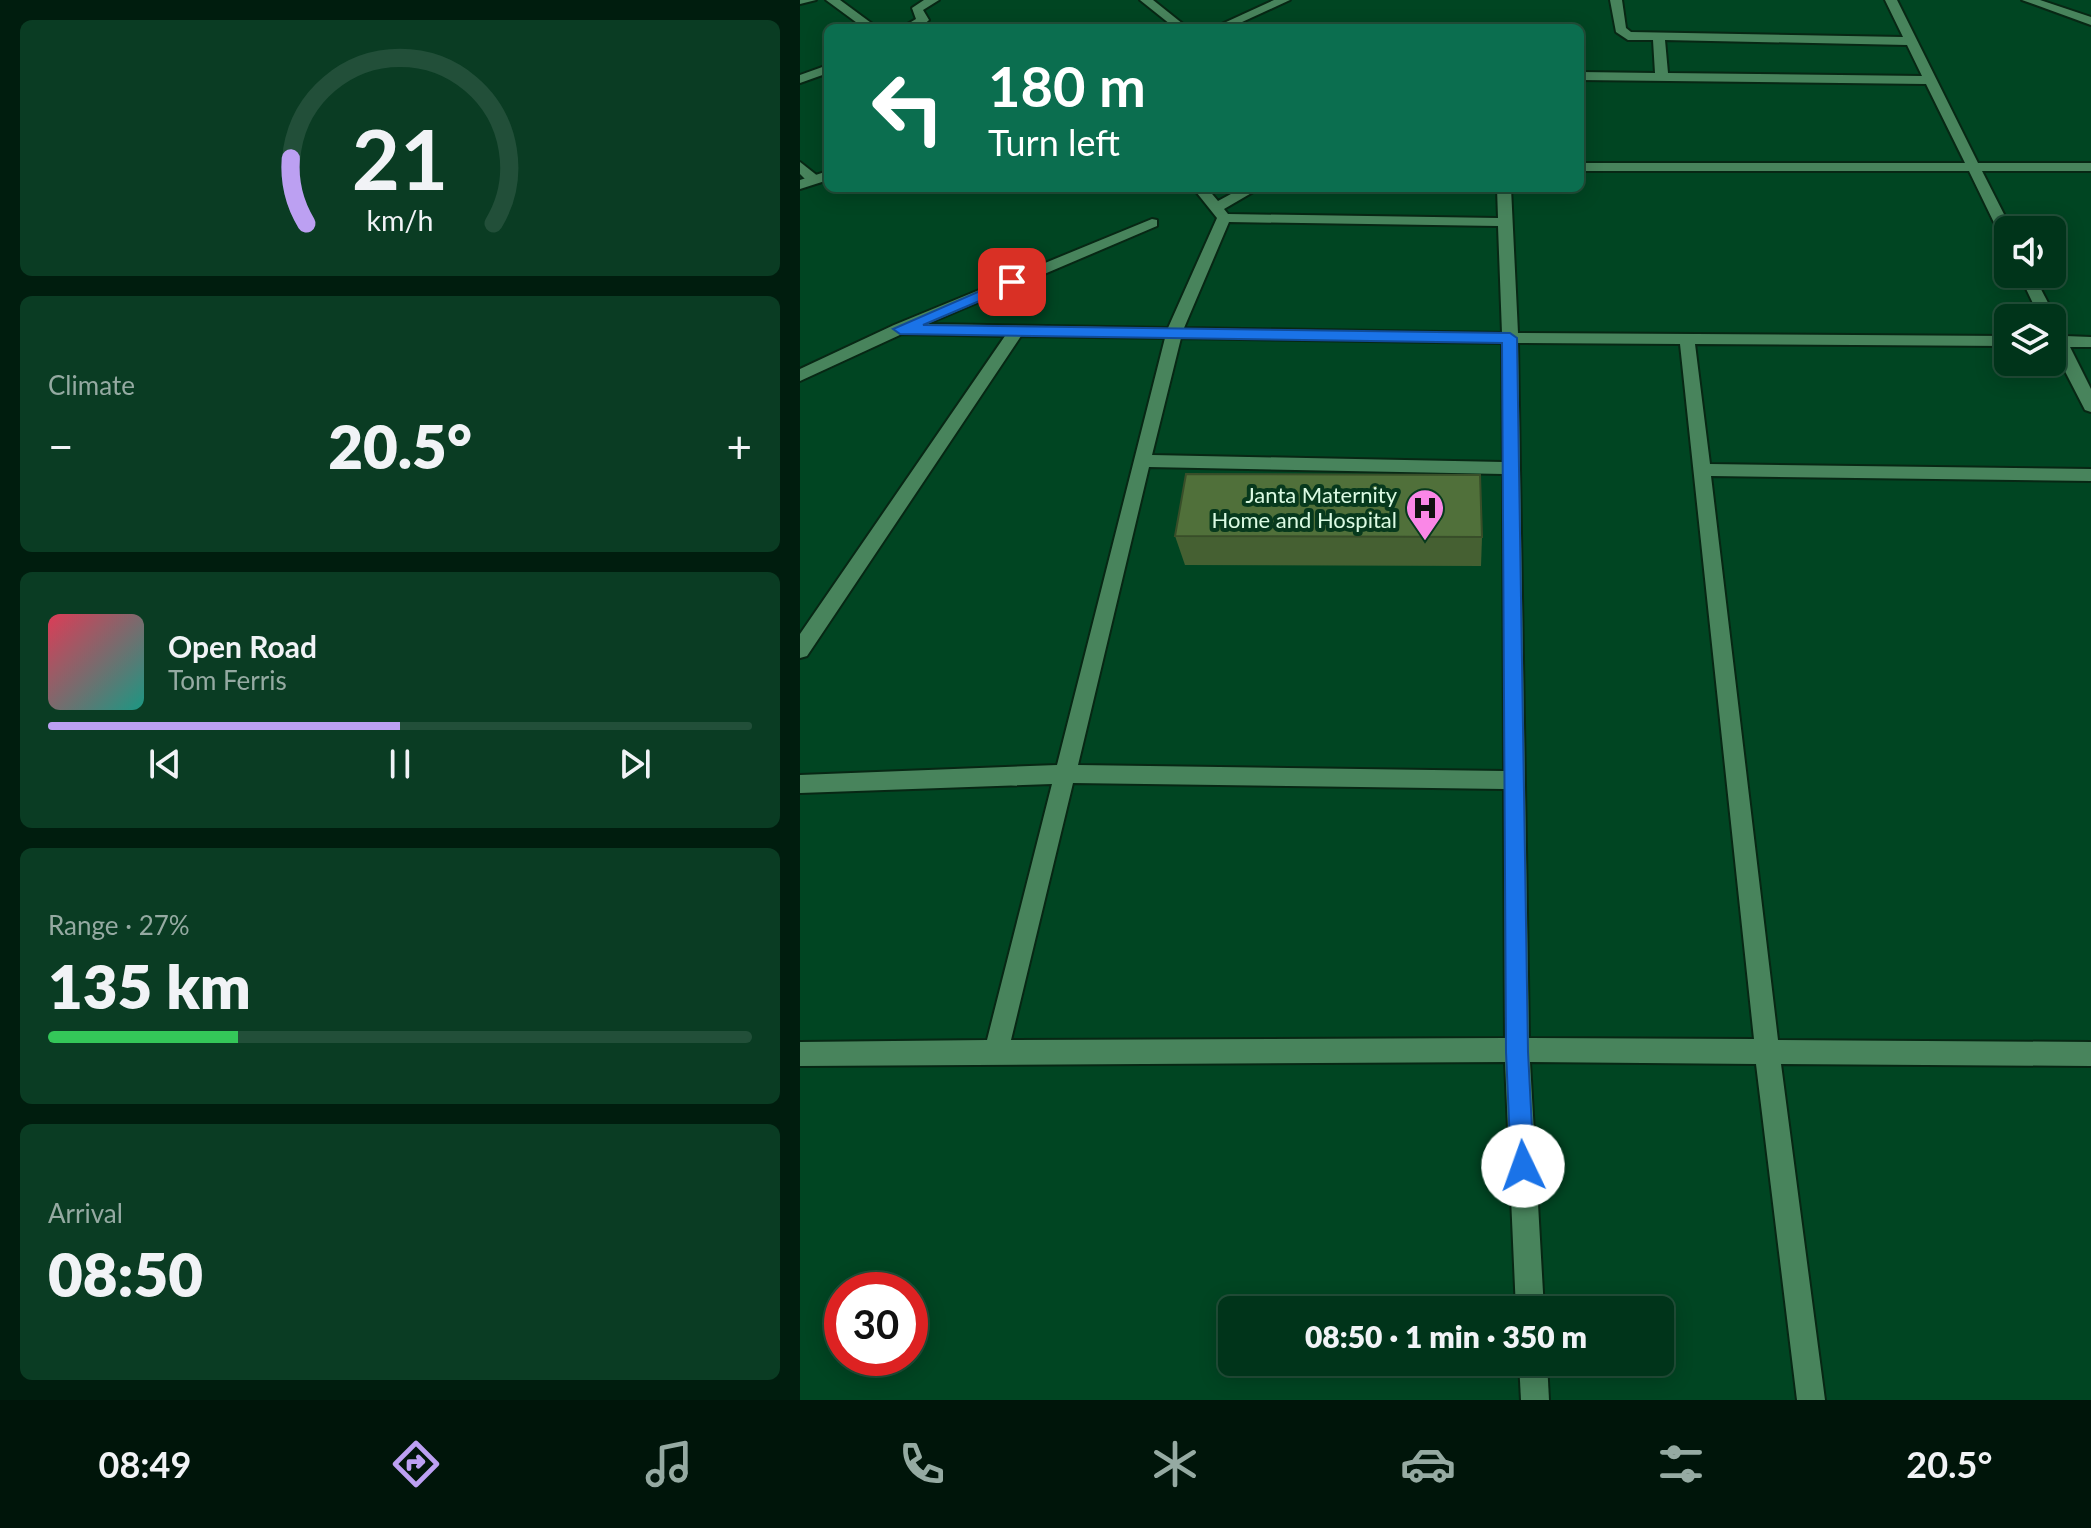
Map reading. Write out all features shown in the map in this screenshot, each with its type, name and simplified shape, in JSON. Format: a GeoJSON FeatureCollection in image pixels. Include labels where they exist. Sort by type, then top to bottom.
{"type":"FeatureCollection","features":[{"type":"Feature","properties":{"kind":"street"},"geometry":{"type":"LineString","coordinates":[[800,1],[810,0]]}},
{"type":"Feature","properties":{"kind":"street"},"geometry":{"type":"LineString","coordinates":[[832,0],[866,24]]}},
{"type":"Feature","properties":{"kind":"street"},"geometry":{"type":"LineString","coordinates":[[915,24],[923,20],[918,8],[933,0]]}},
{"type":"Feature","properties":{"kind":"street"},"geometry":{"type":"LineString","coordinates":[[1146,0],[1177,24]]}},
{"type":"Feature","properties":{"kind":"street"},"geometry":{"type":"LineString","coordinates":[[1228,24],[1284,0]]}},
{"type":"Feature","properties":{"kind":"street"},"geometry":{"type":"LineString","coordinates":[[1616,0],[1620,29],[1624,34],[1911,41]]}},
{"type":"Feature","properties":{"kind":"street"},"geometry":{"type":"LineString","coordinates":[[1891,0],[1998,216]]}},
{"type":"Feature","properties":{"kind":"street"},"geometry":{"type":"LineString","coordinates":[[2028,0],[2091,21]]}},
{"type":"Feature","properties":{"kind":"street"},"geometry":{"type":"LineString","coordinates":[[1659,37],[1662,77]]}},
{"type":"Feature","properties":{"kind":"street"},"geometry":{"type":"LineString","coordinates":[[800,79],[824,70]]}},
{"type":"Feature","properties":{"kind":"street"},"geometry":{"type":"LineString","coordinates":[[1584,76],[1931,80]]}},
{"type":"Feature","properties":{"kind":"street"},"geometry":{"type":"LineString","coordinates":[[800,166],[814,180]]}},
{"type":"Feature","properties":{"kind":"street"},"geometry":{"type":"LineString","coordinates":[[1584,167],[2091,167]]}},
{"type":"Feature","properties":{"kind":"street"},"geometry":{"type":"LineString","coordinates":[[1203,192],[1220,212],[1505,222]]}},
{"type":"Feature","properties":{"kind":"street"},"geometry":{"type":"LineString","coordinates":[[996,1054],[1174,333],[1220,212],[1248,192]]}},
{"type":"Feature","properties":{"kind":"street"},"geometry":{"type":"LineString","coordinates":[[1504,192],[1510,338],[1517,1052],[1529,1296]]}},
{"type":"Feature","properties":{"kind":"street"},"geometry":{"type":"LineString","coordinates":[[800,375],[900,329],[1152,223]]}},
{"type":"Feature","properties":{"kind":"street"},"geometry":{"type":"LineString","coordinates":[[900,329],[1994,341]]}},
{"type":"Feature","properties":{"kind":"street"},"geometry":{"type":"LineString","coordinates":[[800,650],[1017,330]]}},
{"type":"Feature","properties":{"kind":"street"},"geometry":{"type":"LineString","coordinates":[[2066,338],[2091,342]]}},
{"type":"Feature","properties":{"kind":"street"},"geometry":{"type":"LineString","coordinates":[[1687,339],[1767,1052],[1811,1400]]}},
{"type":"Feature","properties":{"kind":"street"},"geometry":{"type":"LineString","coordinates":[[2066,359],[2091,406]]}},
{"type":"Feature","properties":{"kind":"street"},"geometry":{"type":"LineString","coordinates":[[1143,461],[1511,468]]}},
{"type":"Feature","properties":{"kind":"street"},"geometry":{"type":"LineString","coordinates":[[1701,470],[2091,475]]}},
{"type":"Feature","properties":{"kind":"street"},"geometry":{"type":"LineString","coordinates":[[800,784],[1065,774],[1514,780]]}},
{"type":"Feature","properties":{"kind":"street"},"geometry":{"type":"LineString","coordinates":[[800,1054],[1412,1049],[2091,1054]]}},
{"type":"Feature","properties":{"kind":"street"},"geometry":{"type":"LineString","coordinates":[[1534,1376],[1535,1400]]}},
{"type":"Feature","properties":{"kind":"building"},"geometry":{"type":"Polygon","coordinates":[[[1186,474],[1480,475],[1482,537],[1175,536],[1186,474]]]}},
{"type":"Feature","properties":{"kind":"place","name":"Janta Maternity Home and Hospital"},"geometry":{"type":"Point","coordinates":[1425,542]}},
{"type":"Feature","properties":{"kind":"route"},"geometry":{"type":"LineString","coordinates":[[1012,282],[900,329],[1510,338],[1517,1052],[1523,1166]]}}]}
